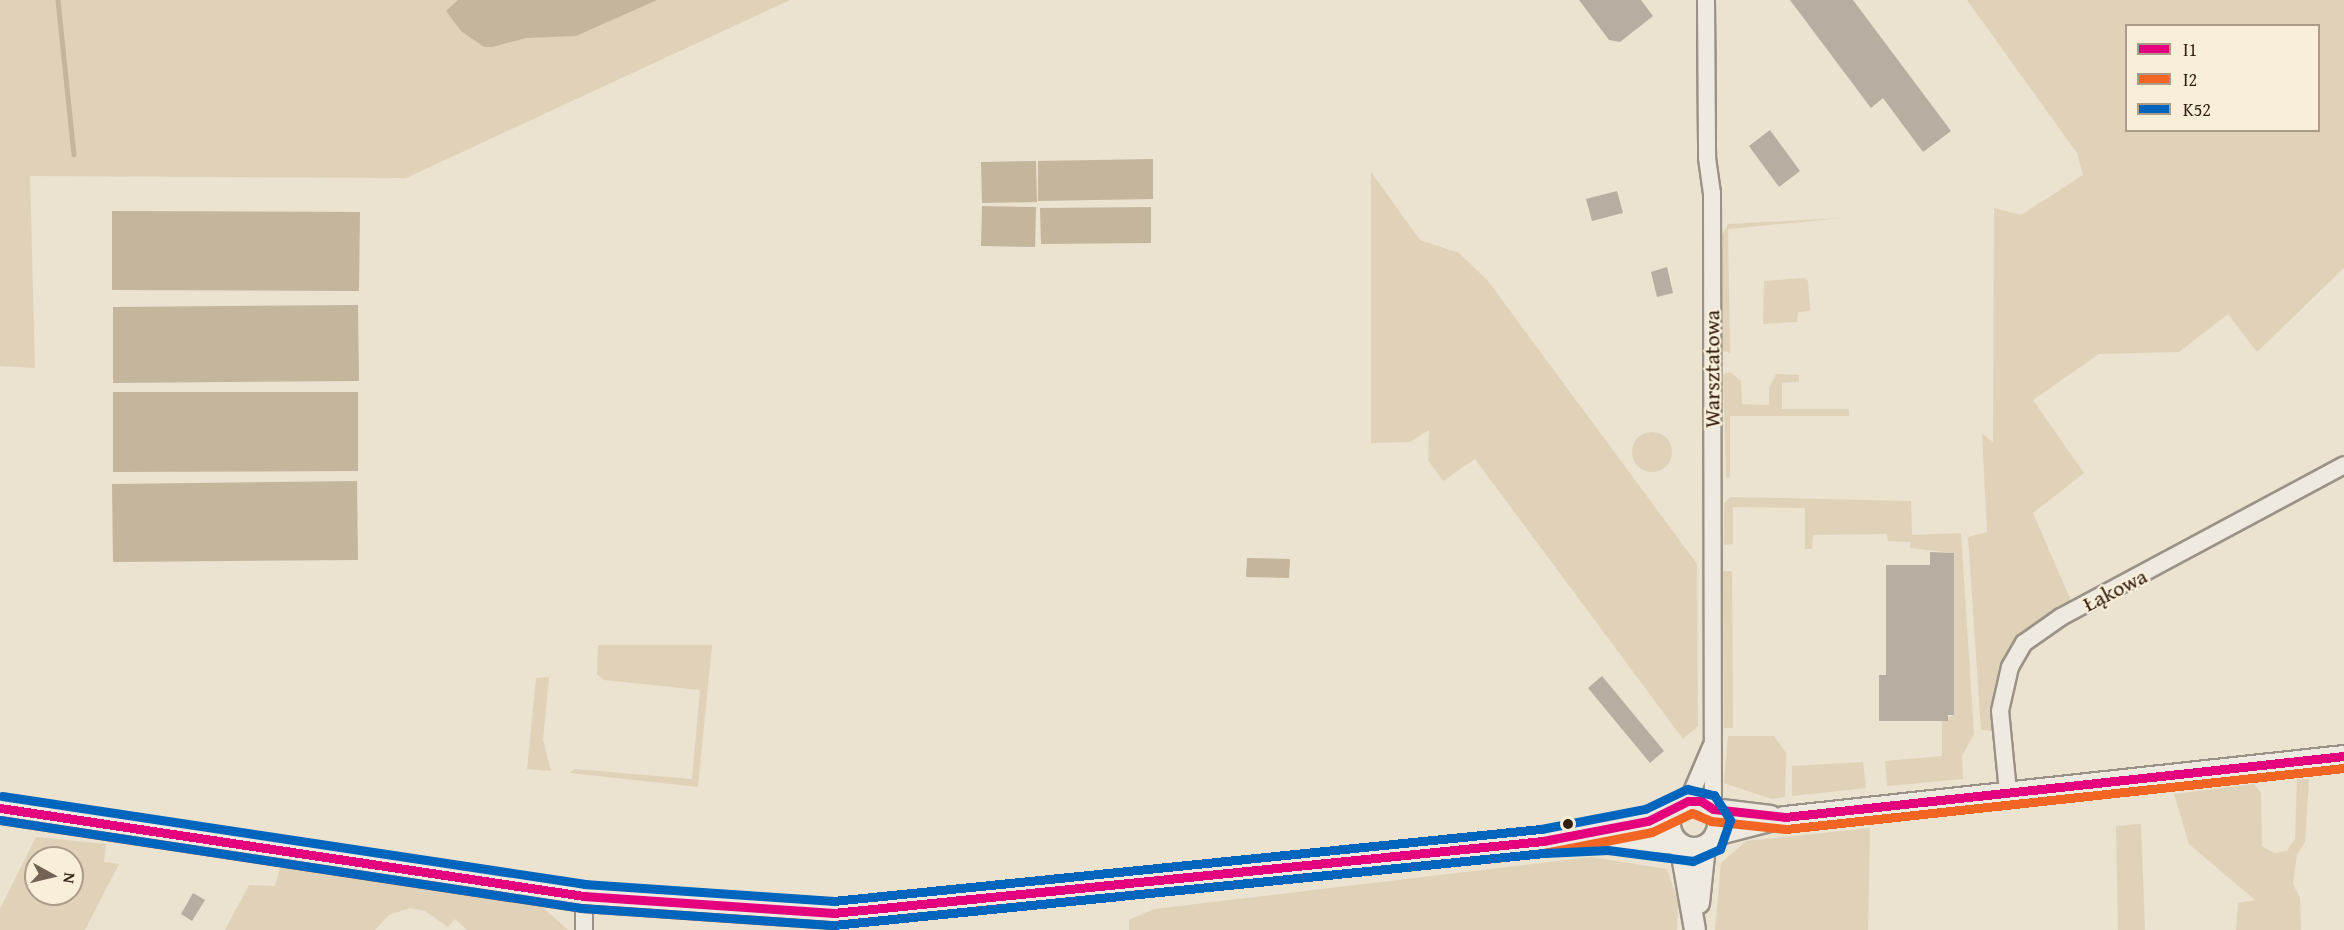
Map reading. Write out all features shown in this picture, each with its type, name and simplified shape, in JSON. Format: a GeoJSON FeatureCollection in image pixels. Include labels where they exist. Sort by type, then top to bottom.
{"type":"FeatureCollection","features":[{"type":"Feature","properties":{"kind":"street","name":"Warsztatowa"},"geometry":{"type":"LineString","coordinates":[[1706,0],[1707,158],[1712,193],[1715,738],[1713,809]]}},
{"type":"Feature","properties":{"kind":"street","name":"Łąkowa"},"geometry":{"type":"LineString","coordinates":[[2008,792],[2000,711],[2010,667],[2024,643],[2061,616],[2344,465]]}},
{"type":"Feature","properties":{"kind":"street","name":"Warsztatowa"},"geometry":{"type":"LineString","coordinates":[[1680,807],[1715,738]]}},
{"type":"Feature","properties":{"kind":"street"},"geometry":{"type":"LineString","coordinates":[[0,808],[371,867],[584,896],[833,913],[1543,841],[1609,838],[1680,844],[1692,849],[1785,817],[2344,756]]}},
{"type":"Feature","properties":{"kind":"street"},"geometry":{"type":"LineString","coordinates":[[1543,841],[1701,801],[1713,809],[1785,817]]}},
{"type":"Feature","properties":{"kind":"street"},"geometry":{"type":"LineString","coordinates":[[1680,807],[1670,827],[1680,844],[1695,930]]}},
{"type":"Feature","properties":{"kind":"street"},"geometry":{"type":"LineString","coordinates":[[1695,930],[1710,841],[1718,822],[1713,809]]}},
{"type":"Feature","properties":{"kind":"street"},"geometry":{"type":"LineString","coordinates":[[584,896],[584,930]]}},
{"type":"Feature","properties":{"kind":"shaded area"},"geometry":{"type":"Polygon","coordinates":[[[0,0],[790,0],[406,178],[30,176],[35,368],[0,366],[0,0]]]}},
{"type":"Feature","properties":{"kind":"shaded area"},"geometry":{"type":"Polygon","coordinates":[[[458,0],[657,0],[576,36],[526,38],[484,47],[461,31],[446,11],[458,0]]]}},
{"type":"Feature","properties":{"kind":"shaded area"},"geometry":{"type":"Polygon","coordinates":[[[1967,0],[2344,0],[2344,268],[2257,352],[2228,314],[2179,352],[2099,354],[2033,400],[2084,473],[2033,513],[2075,610],[2025,643],[2001,732],[1981,730],[1968,537],[1987,532],[1982,434],[1993,442],[1994,208],[2021,215],[2083,175],[2077,153],[1967,0]]]}},
{"type":"Feature","properties":{"kind":"shaded area"},"geometry":{"type":"Polygon","coordinates":[[[1153,159],[1153,199],[1038,201],[1038,161],[1153,159]]]}},
{"type":"Feature","properties":{"kind":"shaded area"},"geometry":{"type":"Polygon","coordinates":[[[1036,161],[1037,202],[982,203],[981,162],[1036,161]]]}},
{"type":"Feature","properties":{"kind":"shaded area"},"geometry":{"type":"Polygon","coordinates":[[[1371,172],[1420,240],[1459,253],[1488,281],[1697,564],[1698,726],[1683,739],[1475,459],[1443,481],[1428,460],[1429,430],[1410,442],[1371,443],[1371,172]]]}},
{"type":"Feature","properties":{"kind":"shaded area"},"geometry":{"type":"Polygon","coordinates":[[[982,206],[1036,207],[1035,247],[981,246],[982,206]]]}},
{"type":"Feature","properties":{"kind":"shaded area"},"geometry":{"type":"Polygon","coordinates":[[[1151,207],[1151,243],[1041,244],[1040,208],[1151,207]]]}},
{"type":"Feature","properties":{"kind":"shaded area"},"geometry":{"type":"Polygon","coordinates":[[[112,211],[360,212],[359,291],[112,290],[112,211]]]}},
{"type":"Feature","properties":{"kind":"shaded area"},"geometry":{"type":"Polygon","coordinates":[[[1843,218],[1728,229],[1730,353],[1723,351],[1722,235],[1728,224],[1843,218]]]}},
{"type":"Feature","properties":{"kind":"shaded area"},"geometry":{"type":"Polygon","coordinates":[[[1803,278],[1808,281],[1810,311],[1798,312],[1797,322],[1763,324],[1764,281],[1803,278]]]}},
{"type":"Feature","properties":{"kind":"shaded area"},"geometry":{"type":"Polygon","coordinates":[[[358,305],[359,381],[113,383],[113,307],[358,305]]]}},
{"type":"Feature","properties":{"kind":"shaded area"},"geometry":{"type":"Polygon","coordinates":[[[1730,372],[1741,381],[1742,404],[1769,405],[1769,388],[1776,374],[1799,375],[1799,382],[1782,383],[1782,409],[1849,409],[1849,416],[1730,416],[1730,478],[1726,477],[1723,375],[1730,372]]]}},
{"type":"Feature","properties":{"kind":"shaded area"},"geometry":{"type":"Polygon","coordinates":[[[113,392],[358,392],[358,471],[113,472],[113,392]]]}},
{"type":"Feature","properties":{"kind":"shaded area"},"geometry":{"type":"Polygon","coordinates":[[[1652,432],[1666,438],[1672,452],[1666,466],[1652,472],[1638,466],[1632,452],[1638,438],[1652,432]]]}},
{"type":"Feature","properties":{"kind":"shaded area"},"geometry":{"type":"Polygon","coordinates":[[[357,481],[358,560],[113,562],[112,484],[357,481]]]}},
{"type":"Feature","properties":{"kind":"shaded area"},"geometry":{"type":"Polygon","coordinates":[[[1730,497],[1911,501],[1912,535],[1961,533],[1974,734],[1962,756],[1963,779],[1887,786],[1885,761],[1942,756],[1942,721],[1954,715],[1954,553],[1910,548],[1910,542],[1888,541],[1887,534],[1813,535],[1812,549],[1805,549],[1805,508],[1733,507],[1733,544],[1724,545],[1724,504],[1730,497]]]}},
{"type":"Feature","properties":{"kind":"shaded area"},"geometry":{"type":"Polygon","coordinates":[[[1247,558],[1290,559],[1289,578],[1246,577],[1247,558]]]}},
{"type":"Feature","properties":{"kind":"shaded area"},"geometry":{"type":"Polygon","coordinates":[[[1723,571],[1732,571],[1733,728],[1724,728],[1723,571]]]}},
{"type":"Feature","properties":{"kind":"shaded area"},"geometry":{"type":"Polygon","coordinates":[[[598,645],[712,645],[698,787],[570,773],[574,769],[692,779],[700,690],[604,680],[597,674],[598,645]]]}},
{"type":"Feature","properties":{"kind":"shaded area"},"geometry":{"type":"Polygon","coordinates":[[[549,677],[543,740],[551,771],[527,769],[536,678],[549,677]]]}},
{"type":"Feature","properties":{"kind":"shaded area"},"geometry":{"type":"Polygon","coordinates":[[[1728,736],[1774,736],[1786,753],[1785,797],[1772,799],[1724,783],[1728,736]]]}},
{"type":"Feature","properties":{"kind":"shaded area"},"geometry":{"type":"Polygon","coordinates":[[[1863,762],[1866,788],[1792,796],[1792,766],[1863,762]]]}},
{"type":"Feature","properties":{"kind":"shaded area"},"geometry":{"type":"Polygon","coordinates":[[[2297,779],[2309,779],[2305,842],[2297,854],[2293,884],[2300,898],[2301,930],[2236,930],[2238,903],[2255,900],[2189,844],[2174,794],[2254,784],[2261,793],[2262,846],[2274,853],[2287,851],[2295,839],[2297,779]]]}},
{"type":"Feature","properties":{"kind":"shaded area"},"geometry":{"type":"Polygon","coordinates":[[[2141,824],[2145,930],[2118,930],[2116,826],[2141,824]]]}},
{"type":"Feature","properties":{"kind":"shaded area"},"geometry":{"type":"Polygon","coordinates":[[[1870,828],[1868,930],[1715,930],[1721,863],[1746,841],[1870,828]]]}},
{"type":"Feature","properties":{"kind":"shaded area"},"geometry":{"type":"Polygon","coordinates":[[[36,837],[106,844],[104,862],[119,864],[85,930],[0,930],[0,909],[24,861],[24,906],[84,906],[84,846],[32,846],[36,837]]]}},
{"type":"Feature","properties":{"kind":"shaded area"},"geometry":{"type":"Polygon","coordinates":[[[1591,857],[1667,869],[1678,902],[1677,930],[1129,930],[1129,920],[1154,909],[1591,857]]]}},
{"type":"Feature","properties":{"kind":"shaded area"},"geometry":{"type":"Polygon","coordinates":[[[280,867],[541,906],[568,930],[467,930],[455,919],[448,927],[425,911],[410,908],[389,915],[375,930],[225,930],[249,885],[275,886],[280,867]]]}},
{"type":"Feature","properties":{"kind":"building"},"geometry":{"type":"Polygon","coordinates":[[[1579,0],[1641,0],[1653,16],[1620,42],[1609,40],[1579,0]]]}},
{"type":"Feature","properties":{"kind":"building"},"geometry":{"type":"Polygon","coordinates":[[[1790,0],[1853,0],[1951,131],[1923,152],[1883,98],[1871,108],[1790,0]]]}},
{"type":"Feature","properties":{"kind":"building"},"geometry":{"type":"Polygon","coordinates":[[[1770,130],[1800,171],[1779,187],[1749,146],[1770,130]]]}},
{"type":"Feature","properties":{"kind":"building"},"geometry":{"type":"Polygon","coordinates":[[[1617,191],[1623,213],[1592,221],[1586,199],[1617,191]]]}},
{"type":"Feature","properties":{"kind":"building"},"geometry":{"type":"Polygon","coordinates":[[[1667,267],[1673,293],[1657,297],[1651,272],[1667,267]]]}},
{"type":"Feature","properties":{"kind":"building"},"geometry":{"type":"Polygon","coordinates":[[[1930,552],[1954,553],[1954,715],[1948,715],[1948,721],[1879,721],[1879,675],[1886,675],[1886,565],[1930,565],[1930,552]]]}},
{"type":"Feature","properties":{"kind":"building"},"geometry":{"type":"Polygon","coordinates":[[[1602,676],[1664,751],[1650,763],[1588,688],[1602,676]]]}},
{"type":"Feature","properties":{"kind":"building"},"geometry":{"type":"Polygon","coordinates":[[[193,893],[205,900],[192,921],[181,914],[193,893]]]}},
{"type":"Feature","properties":{"kind":"waterway"},"geometry":{"type":"LineString","coordinates":[[58,0],[74,154]]}},
{"type":"Feature","properties":{"kind":"transit line","name":"I1"},"geometry":{"type":"LineString","coordinates":[[0,808],[584,896],[833,913],[1543,841],[1648,821],[1688,801],[1701,801],[1713,809],[1785,817],[2344,756]]}},
{"type":"Feature","properties":{"kind":"transit line","name":"I2"},"geometry":{"type":"LineString","coordinates":[[0,820],[582,908],[833,925],[1544,853],[1652,832],[1692,813],[1711,821],[1786,829],[2344,768]]}},
{"type":"Feature","properties":{"kind":"transit line","name":"K52"},"geometry":{"type":"LineString","coordinates":[[2,796],[585,884],[833,901],[1541,829],[1645,809],[1687,789],[1714,795],[1730,820],[1720,849],[1693,861],[1608,850],[1544,853],[834,925]]}},
{"type":"Feature","properties":{"kind":"transit line","name":"K52"},"geometry":{"type":"LineString","coordinates":[[0,820],[582,908],[833,925]]}}]}
